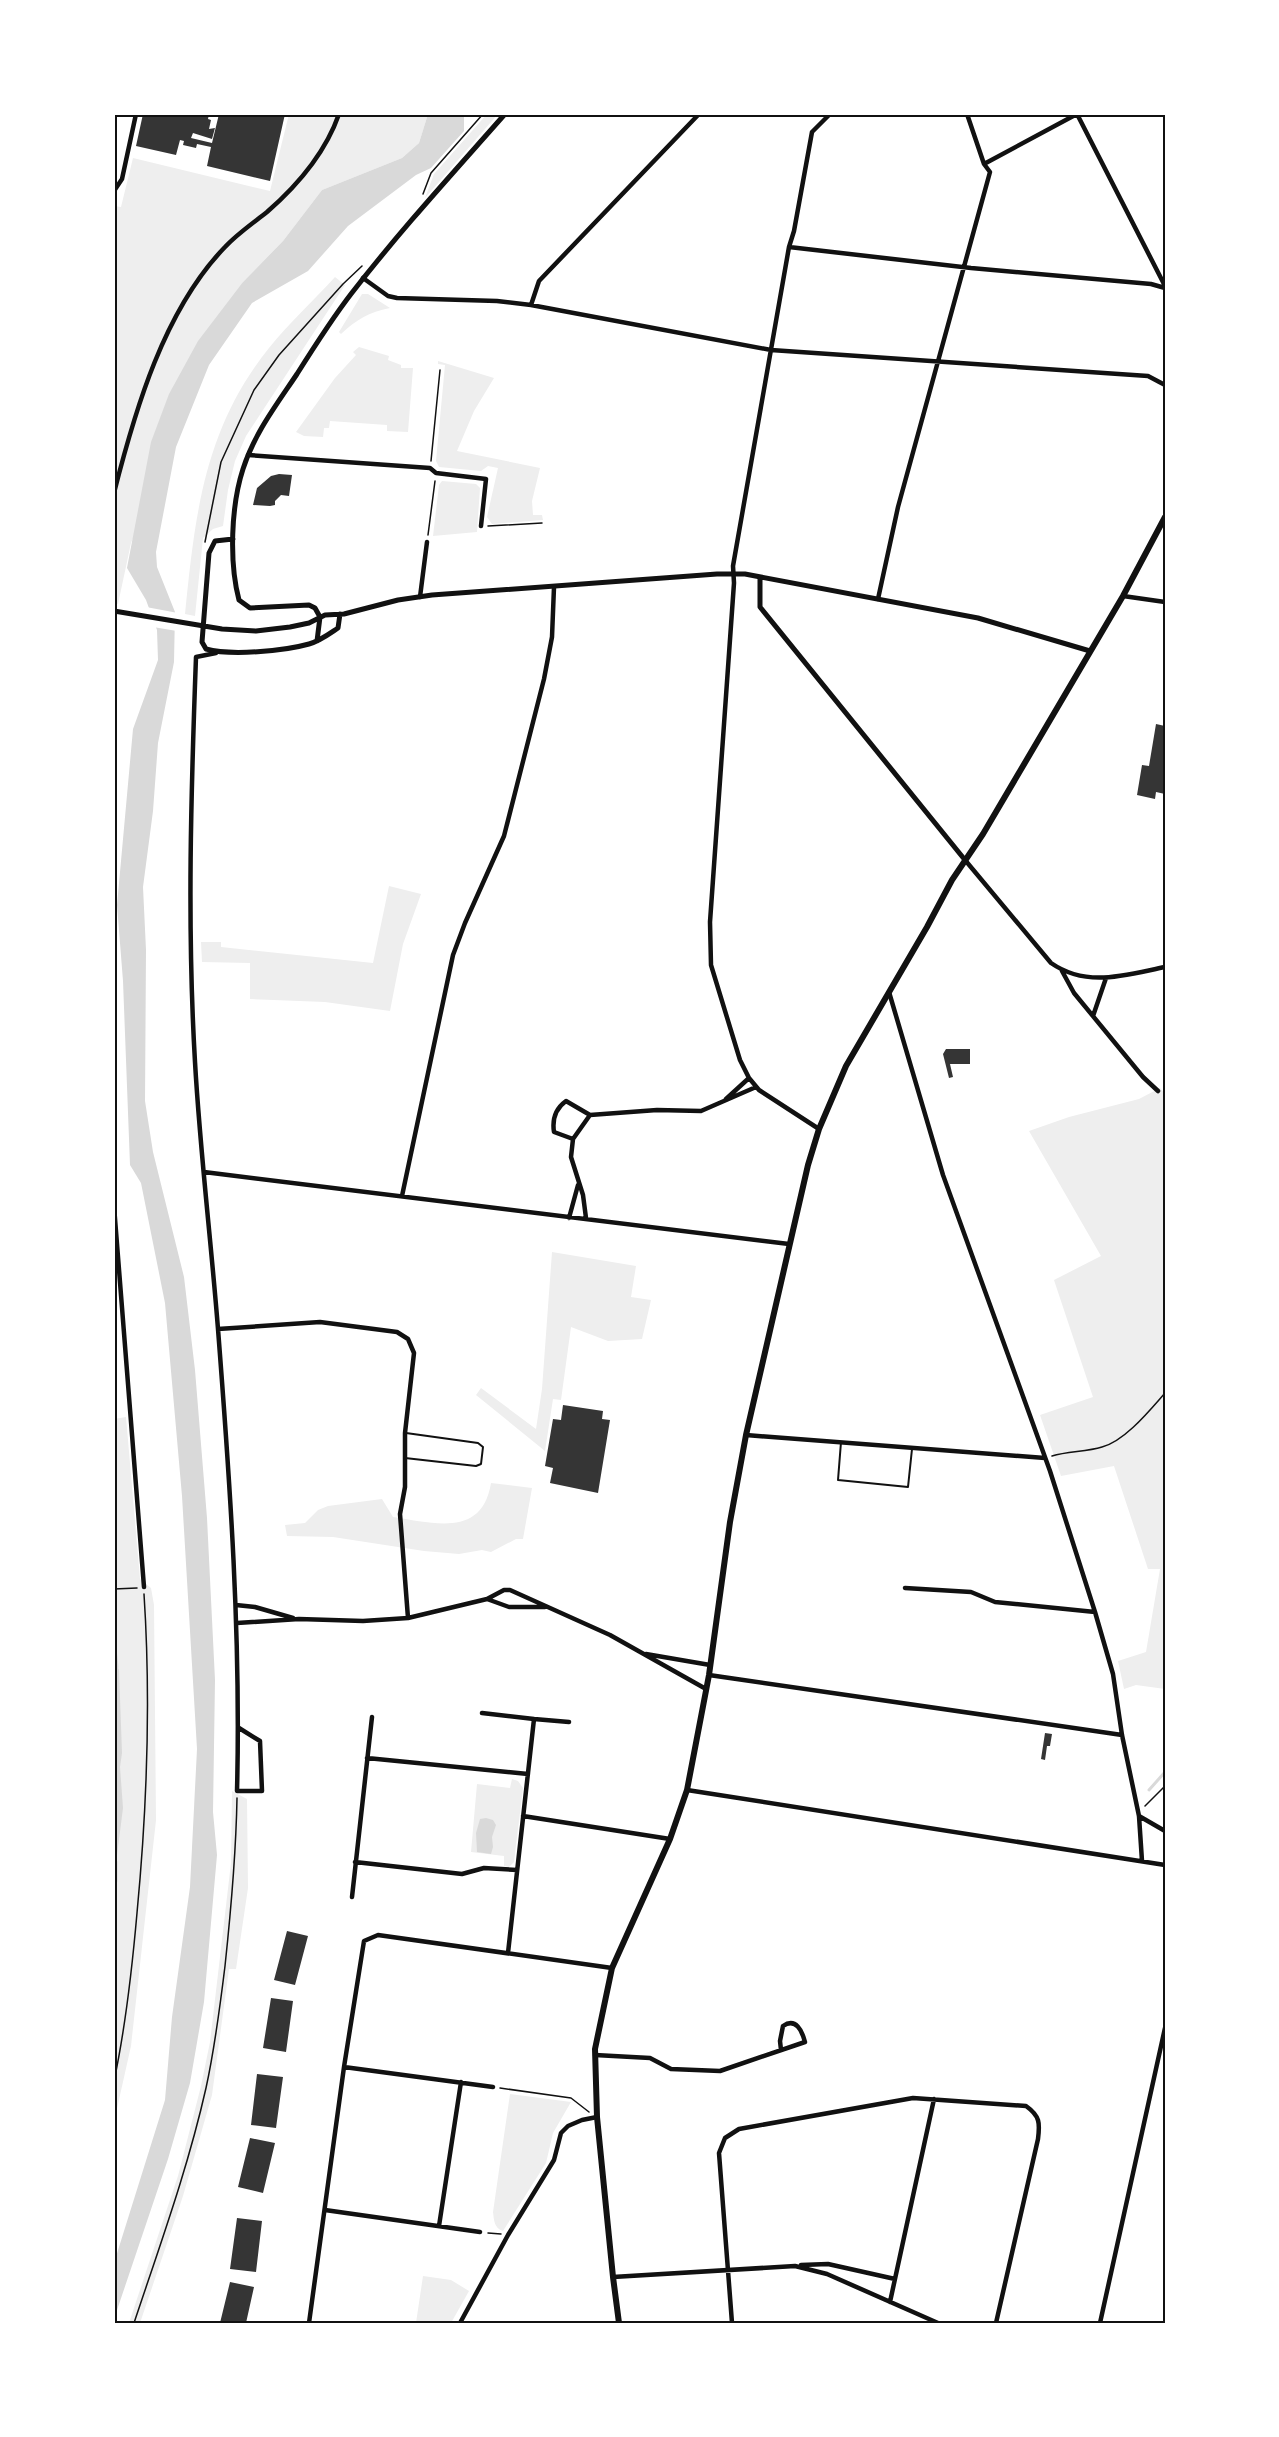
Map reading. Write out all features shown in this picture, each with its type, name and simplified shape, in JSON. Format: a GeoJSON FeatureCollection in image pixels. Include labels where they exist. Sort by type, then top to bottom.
{"type":"FeatureCollection","features":[{"type":"Feature","properties":{"kind":"main road"},"geometry":{"type":"LineString","coordinates":[[619,2323],[597,2117],[595,2055],[605,1994],[612,1968],[670,1839],[687,1790],[706,1689],[725,1556],[747,1435],[808,1165],[819,1129],[846,1066],[965,860],[983,834],[1123,596],[1165,517]]}},
{"type":"Feature","properties":{"kind":"street"},"geometry":{"type":"LineString","coordinates":[[114,191],[122,179],[136,114]]}},
{"type":"Feature","properties":{"kind":"street"},"geometry":{"type":"LineString","coordinates":[[114,493],[141,394],[162,346],[191,292],[226,246],[299,181],[326,143],[339,114]]}},
{"type":"Feature","properties":{"kind":"street"},"geometry":{"type":"LineString","coordinates":[[317,641],[320,617],[315,608],[309,605],[255,609],[242,604],[238,596],[233,539],[238,485],[248,455],[267,419],[363,278],[505,114]]}},
{"type":"Feature","properties":{"kind":"street"},"geometry":{"type":"LineString","coordinates":[[531,305],[539,281],[699,114]]}},
{"type":"Feature","properties":{"kind":"street"},"geometry":{"type":"LineString","coordinates":[[819,1129],[756,1087],[749,1078],[740,1059],[711,965],[710,922],[734,560],[789,247],[812,132],[830,114]]}},
{"type":"Feature","properties":{"kind":"street"},"geometry":{"type":"LineString","coordinates":[[878,599],[898,507],[990,172],[984,164],[967,114]]}},
{"type":"Feature","properties":{"kind":"street"},"geometry":{"type":"LineString","coordinates":[[984,164],[1077,114],[1165,287]]}},
{"type":"Feature","properties":{"kind":"street"},"geometry":{"type":"LineString","coordinates":[[789,247],[1165,287]]}},
{"type":"Feature","properties":{"kind":"street"},"geometry":{"type":"LineString","coordinates":[[363,278],[388,296],[397,298],[497,301],[531,305],[771,350],[1148,376],[1165,385]]}},
{"type":"Feature","properties":{"kind":"street"},"geometry":{"type":"LineString","coordinates":[[248,455],[430,468],[436,473],[486,479],[481,526]]}},
{"type":"Feature","properties":{"kind":"street"},"geometry":{"type":"LineString","coordinates":[[218,652],[206,649],[202,642],[209,553],[215,541],[233,539]]}},
{"type":"Feature","properties":{"kind":"street"},"geometry":{"type":"LineString","coordinates":[[420,597],[427,542]]}},
{"type":"Feature","properties":{"kind":"street"},"geometry":{"type":"LineString","coordinates":[[114,611],[239,631],[272,630],[309,623],[320,617],[340,615],[420,597],[734,573],[978,618],[1090,651]]}},
{"type":"Feature","properties":{"kind":"street"},"geometry":{"type":"LineString","coordinates":[[760,577],[760,607],[1051,963],[1062,971],[1088,979],[1165,967]]}},
{"type":"Feature","properties":{"kind":"street"},"geometry":{"type":"LineString","coordinates":[[402,1196],[453,955],[504,836],[543,686],[552,637],[554,587]]}},
{"type":"Feature","properties":{"kind":"street"},"geometry":{"type":"LineString","coordinates":[[1123,596],[1165,602]]}},
{"type":"Feature","properties":{"kind":"street"},"geometry":{"type":"LineString","coordinates":[[239,1728],[260,1741],[262,1791],[237,1791],[239,1728],[236,1605],[218,1329],[191,982],[190,842],[196,657],[218,652],[272,650],[309,644],[338,628],[340,615]]}},
{"type":"Feature","properties":{"kind":"street"},"geometry":{"type":"LineString","coordinates":[[1062,971],[1074,993],[1143,1077],[1158,1091]]}},
{"type":"Feature","properties":{"kind":"street"},"geometry":{"type":"LineString","coordinates":[[1093,1016],[1106,978]]}},
{"type":"Feature","properties":{"kind":"street"},"geometry":{"type":"LineString","coordinates":[[889,992],[944,1175],[1045,1458],[1095,1611],[1111,1666],[1122,1735],[1139,1816],[1142,1861]]}},
{"type":"Feature","properties":{"kind":"street"},"geometry":{"type":"LineString","coordinates":[[724,1101],[749,1078]]}},
{"type":"Feature","properties":{"kind":"street"},"geometry":{"type":"LineString","coordinates":[[573,1139],[554,1132],[553,1123],[558,1107],[566,1101],[590,1115],[657,1110],[701,1110],[756,1087]]}},
{"type":"Feature","properties":{"kind":"street"},"geometry":{"type":"LineString","coordinates":[[586,1218],[583,1195],[571,1157],[573,1139],[590,1115]]}},
{"type":"Feature","properties":{"kind":"street"},"geometry":{"type":"LineString","coordinates":[[204,1172],[789,1244]]}},
{"type":"Feature","properties":{"kind":"street"},"geometry":{"type":"LineString","coordinates":[[569,1218],[572,1201],[579,1185]]}},
{"type":"Feature","properties":{"kind":"street"},"geometry":{"type":"LineString","coordinates":[[114,1206],[144,1587]]}},
{"type":"Feature","properties":{"kind":"street"},"geometry":{"type":"LineString","coordinates":[[218,1329],[320,1322],[397,1332],[408,1339],[414,1353],[405,1433],[405,1487],[400,1514],[408,1618]]}},
{"type":"Feature","properties":{"kind":"street"},"geometry":{"type":"LineString","coordinates":[[747,1435],[1045,1458]]}},
{"type":"Feature","properties":{"kind":"street"},"geometry":{"type":"LineString","coordinates":[[905,1588],[970,1592],[996,1602],[1095,1611]]}},
{"type":"Feature","properties":{"kind":"street"},"geometry":{"type":"LineString","coordinates":[[237,1623],[299,1619],[363,1621],[408,1618],[487,1599],[504,1590],[510,1590],[540,1601],[548,1607],[610,1635],[706,1689]]}},
{"type":"Feature","properties":{"kind":"street"},"geometry":{"type":"LineString","coordinates":[[487,1599],[509,1607],[548,1607]]}},
{"type":"Feature","properties":{"kind":"street"},"geometry":{"type":"LineString","coordinates":[[236,1605],[255,1607],[299,1619]]}},
{"type":"Feature","properties":{"kind":"street"},"geometry":{"type":"LineString","coordinates":[[641,1653],[710,1665]]}},
{"type":"Feature","properties":{"kind":"street"},"geometry":{"type":"LineString","coordinates":[[708,1675],[1122,1735]]}},
{"type":"Feature","properties":{"kind":"street"},"geometry":{"type":"LineString","coordinates":[[482,1713],[569,1722]]}},
{"type":"Feature","properties":{"kind":"street"},"geometry":{"type":"LineString","coordinates":[[352,1897],[372,1717]]}},
{"type":"Feature","properties":{"kind":"street"},"geometry":{"type":"LineString","coordinates":[[508,1953],[534,1719]]}},
{"type":"Feature","properties":{"kind":"street"},"geometry":{"type":"LineString","coordinates":[[367,1758],[528,1774]]}},
{"type":"Feature","properties":{"kind":"street"},"geometry":{"type":"LineString","coordinates":[[687,1790],[1165,1865]]}},
{"type":"Feature","properties":{"kind":"street"},"geometry":{"type":"LineString","coordinates":[[523,1816],[670,1839]]}},
{"type":"Feature","properties":{"kind":"street"},"geometry":{"type":"LineString","coordinates":[[1139,1816],[1165,1831]]}},
{"type":"Feature","properties":{"kind":"street"},"geometry":{"type":"LineString","coordinates":[[356,1862],[462,1874],[484,1868],[517,1870]]}},
{"type":"Feature","properties":{"kind":"street"},"geometry":{"type":"LineString","coordinates":[[309,2323],[362,1946],[368,1938],[378,1935],[612,1968]]}},
{"type":"Feature","properties":{"kind":"street"},"geometry":{"type":"LineString","coordinates":[[595,2055],[650,2058],[671,2069],[720,2071],[805,2042],[801,2029],[794,2023],[783,2026],[781,2050]]}},
{"type":"Feature","properties":{"kind":"street"},"geometry":{"type":"LineString","coordinates":[[1100,2323],[1165,2028]]}},
{"type":"Feature","properties":{"kind":"street"},"geometry":{"type":"LineString","coordinates":[[344,2067],[494,2087]]}},
{"type":"Feature","properties":{"kind":"street"},"geometry":{"type":"LineString","coordinates":[[439,2226],[460,2082]]}},
{"type":"Feature","properties":{"kind":"street"},"geometry":{"type":"LineString","coordinates":[[732,2323],[720,2152],[726,2138],[740,2129],[913,2098],[1026,2106],[1036,2113],[1040,2122],[996,2323]]}},
{"type":"Feature","properties":{"kind":"street"},"geometry":{"type":"LineString","coordinates":[[890,2302],[934,2099]]}},
{"type":"Feature","properties":{"kind":"street"},"geometry":{"type":"LineString","coordinates":[[460,2323],[508,2235],[554,2160],[561,2133],[568,2126],[597,2117]]}},
{"type":"Feature","properties":{"kind":"street"},"geometry":{"type":"LineString","coordinates":[[325,2210],[483,2232]]}},
{"type":"Feature","properties":{"kind":"street"},"geometry":{"type":"LineString","coordinates":[[613,2277],[828,2264],[895,2279]]}},
{"type":"Feature","properties":{"kind":"street"},"geometry":{"type":"LineString","coordinates":[[795,2266],[827,2274],[938,2323]]}},
{"type":"Feature","properties":{"kind":"lane"},"geometry":{"type":"LineString","coordinates":[[405,1433],[478,1443],[483,1447],[484,1455],[482,1464],[476,1466],[405,1458]]}},
{"type":"Feature","properties":{"kind":"lane"},"geometry":{"type":"LineString","coordinates":[[841,1441],[838,1480],[908,1487],[912,1446]]}},
{"type":"Feature","properties":{"kind":"path"},"geometry":{"type":"LineString","coordinates":[[423,196],[431,173],[483,114]]}},
{"type":"Feature","properties":{"kind":"path"},"geometry":{"type":"LineString","coordinates":[[215,493],[227,447],[254,390],[279,355],[366,261]]}},
{"type":"Feature","properties":{"kind":"path"},"geometry":{"type":"LineString","coordinates":[[430,468],[440,370]]}},
{"type":"Feature","properties":{"kind":"path"},"geometry":{"type":"LineString","coordinates":[[427,542],[436,473]]}},
{"type":"Feature","properties":{"kind":"path"},"geometry":{"type":"LineString","coordinates":[[481,526],[542,523]]}},
{"type":"Feature","properties":{"kind":"path"},"geometry":{"type":"LineString","coordinates":[[1045,1458],[1104,1447],[1120,1437],[1147,1414],[1165,1393]]}},
{"type":"Feature","properties":{"kind":"path"},"geometry":{"type":"LineString","coordinates":[[114,1589],[144,1587],[147,1786],[146,1821],[129,1995],[114,2081]]}},
{"type":"Feature","properties":{"kind":"path"},"geometry":{"type":"LineString","coordinates":[[1139,1816],[1147,1802],[1165,1786]]}},
{"type":"Feature","properties":{"kind":"path"},"geometry":{"type":"LineString","coordinates":[[134,2323],[183,2178],[210,2065],[219,2012],[232,1896],[237,1791]]}},
{"type":"Feature","properties":{"kind":"path"},"geometry":{"type":"LineString","coordinates":[[507,2089],[571,2098],[597,2117]]}},
{"type":"Feature","properties":{"kind":"path"},"geometry":{"type":"LineString","coordinates":[[483,2232],[508,2235]]}},
{"type":"Feature","properties":{"kind":"shaded area"},"geometry":{"type":"Polygon","coordinates":[[[289,114],[428,114],[419,143],[402,158],[322,190],[283,241],[243,282],[131,543],[118,604],[114,603],[114,206],[121,207],[133,158],[270,191],[289,114]]]}},
{"type":"Feature","properties":{"kind":"shaded area"},"geometry":{"type":"Polygon","coordinates":[[[428,114],[464,114],[464,131],[431,168],[416,175],[348,226],[308,271],[252,303],[209,365],[176,447],[156,552],[157,567],[175,612],[174,662],[158,743],[153,811],[143,887],[146,950],[145,1101],[153,1152],[184,1277],[195,1370],[207,1518],[215,1680],[213,1812],[217,1855],[204,2002],[190,2083],[168,2159],[114,2319],[114,2263],[165,2100],[172,2017],[190,1887],[197,1749],[182,1496],[165,1303],[141,1183],[130,1165],[123,981],[117,905],[133,729],[158,660],[157,630],[146,600],[127,568],[151,442],[169,394],[198,341],[243,282],[283,241],[322,190],[402,158],[419,143],[428,114]]]}},
{"type":"Feature","properties":{"kind":"shaded area"},"geometry":{"type":"Polygon","coordinates":[[[487,114],[498,114],[425,198],[434,174],[487,114]]]}},
{"type":"Feature","properties":{"kind":"shaded area"},"geometry":{"type":"Polygon","coordinates":[[[335,277],[345,285],[246,436],[235,461],[223,526],[213,529],[203,538],[195,616],[185,614],[193,542],[206,474],[216,442],[230,410],[247,379],[269,348],[335,277]]]}},
{"type":"Feature","properties":{"kind":"shaded area"},"geometry":{"type":"Polygon","coordinates":[[[362,294],[368,294],[390,308],[363,317],[341,334],[339,332],[362,294]]]}},
{"type":"Feature","properties":{"kind":"shaded area"},"geometry":{"type":"Polygon","coordinates":[[[359,347],[389,356],[388,360],[401,365],[401,368],[413,368],[408,432],[387,431],[387,425],[330,421],[329,428],[324,428],[323,437],[304,436],[296,432],[335,378],[356,355],[353,352],[359,347]]]}},
{"type":"Feature","properties":{"kind":"shaded area"},"geometry":{"type":"Polygon","coordinates":[[[438,361],[494,378],[474,411],[457,451],[540,468],[532,501],[533,515],[542,515],[543,520],[492,524],[487,517],[498,468],[488,466],[481,471],[439,467],[436,461],[445,365],[438,364],[438,361]]]}},
{"type":"Feature","properties":{"kind":"shaded area"},"geometry":{"type":"Polygon","coordinates":[[[442,481],[476,484],[480,488],[477,532],[433,536],[439,485],[442,481]]]}},
{"type":"Feature","properties":{"kind":"shaded area"},"geometry":{"type":"Polygon","coordinates":[[[389,886],[421,894],[403,944],[390,1011],[325,1002],[250,999],[250,963],[202,962],[201,942],[221,942],[221,947],[373,963],[389,886]]]}},
{"type":"Feature","properties":{"kind":"shaded area"},"geometry":{"type":"Polygon","coordinates":[[[1160,1088],[1165,1094],[1165,1689],[1136,1685],[1124,1689],[1118,1661],[1146,1652],[1160,1569],[1148,1569],[1114,1466],[1061,1476],[1040,1415],[1093,1397],[1054,1280],[1101,1256],[1029,1131],[1069,1117],[1139,1099],[1160,1088]]]}},
{"type":"Feature","properties":{"kind":"shaded area"},"geometry":{"type":"Polygon","coordinates":[[[552,1252],[636,1266],[631,1297],[651,1300],[642,1339],[608,1341],[571,1327],[561,1400],[553,1399],[545,1451],[476,1395],[481,1388],[536,1429],[542,1389],[552,1252]]]}},
{"type":"Feature","properties":{"kind":"shaded area"},"geometry":{"type":"Polygon","coordinates":[[[126,1417],[140,1579],[151,1588],[154,1605],[156,1820],[131,2046],[114,2122],[114,1419],[126,1417]]]}},
{"type":"Feature","properties":{"kind":"shaded area"},"geometry":{"type":"Polygon","coordinates":[[[491,1483],[532,1488],[523,1539],[516,1539],[491,1552],[482,1550],[459,1554],[333,1537],[287,1536],[285,1525],[305,1523],[318,1510],[328,1506],[382,1499],[393,1517],[440,1523],[467,1520],[478,1512],[486,1500],[491,1483]]]}},
{"type":"Feature","properties":{"kind":"shaded area"},"geometry":{"type":"Polygon","coordinates":[[[117,1665],[123,1808],[116,1863],[114,1864],[114,1667],[117,1665]]]}},
{"type":"Feature","properties":{"kind":"shaded area"},"geometry":{"type":"Polygon","coordinates":[[[512,1779],[518,1781],[523,1788],[514,1862],[509,1867],[504,1866],[504,1856],[471,1852],[477,1784],[510,1788],[512,1779]]]}},
{"type":"Feature","properties":{"kind":"shaded area"},"geometry":{"type":"Polygon","coordinates":[[[232,1791],[247,1799],[248,1888],[236,1969],[229,1969],[212,2095],[183,2196],[140,2323],[129,2323],[178,2176],[210,2042],[231,1863],[232,1791]]]}},
{"type":"Feature","properties":{"kind":"shaded area"},"geometry":{"type":"Polygon","coordinates":[[[480,1819],[493,1820],[496,1825],[492,1837],[491,1854],[477,1852],[476,1833],[480,1819]]]}},
{"type":"Feature","properties":{"kind":"shaded area"},"geometry":{"type":"Polygon","coordinates":[[[510,2094],[571,2102],[553,2133],[546,2163],[503,2231],[496,2226],[493,2212],[510,2094]]]}},
{"type":"Feature","properties":{"kind":"shaded area"},"geometry":{"type":"Polygon","coordinates":[[[423,2276],[451,2280],[469,2291],[451,2323],[416,2323],[423,2276]]]}},
{"type":"Feature","properties":{"kind":"pier"},"geometry":{"type":"Polygon","coordinates":[[[146,607],[178,613],[177,631],[153,627],[146,607]]]}},
{"type":"Feature","properties":{"kind":"building"},"geometry":{"type":"Polygon","coordinates":[[[143,114],[209,114],[208,119],[211,120],[209,129],[215,128],[212,139],[193,133],[191,138],[212,143],[219,114],[285,114],[270,181],[207,166],[211,147],[197,144],[196,148],[183,145],[184,141],[180,140],[176,155],[136,146],[143,114]]]}},
{"type":"Feature","properties":{"kind":"building"},"geometry":{"type":"Polygon","coordinates":[[[292,475],[289,496],[281,495],[275,501],[275,505],[253,505],[257,488],[271,476],[292,475]]]}},
{"type":"Feature","properties":{"kind":"building"},"geometry":{"type":"Polygon","coordinates":[[[1156,724],[1165,726],[1165,794],[1156,792],[1155,799],[1137,795],[1142,765],[1149,766],[1156,724]]]}},
{"type":"Feature","properties":{"kind":"building"},"geometry":{"type":"Polygon","coordinates":[[[946,1049],[970,1049],[970,1064],[950,1064],[953,1077],[949,1078],[943,1054],[946,1049]]]}},
{"type":"Feature","properties":{"kind":"building"},"geometry":{"type":"Polygon","coordinates":[[[563,1405],[603,1411],[602,1419],[610,1420],[598,1493],[550,1483],[553,1468],[545,1466],[553,1419],[561,1420],[563,1405]]]}},
{"type":"Feature","properties":{"kind":"building"},"geometry":{"type":"Polygon","coordinates":[[[1045,1733],[1052,1734],[1045,1760],[1041,1759],[1045,1733]]]}},
{"type":"Feature","properties":{"kind":"building"},"geometry":{"type":"Polygon","coordinates":[[[287,1931],[308,1936],[295,1985],[274,1980],[287,1931]]]}},
{"type":"Feature","properties":{"kind":"building"},"geometry":{"type":"Polygon","coordinates":[[[271,1998],[293,2001],[286,2052],[263,2048],[271,1998]]]}},
{"type":"Feature","properties":{"kind":"building"},"geometry":{"type":"Polygon","coordinates":[[[257,2074],[283,2077],[276,2128],[251,2125],[257,2074]]]}},
{"type":"Feature","properties":{"kind":"building"},"geometry":{"type":"Polygon","coordinates":[[[250,2138],[275,2143],[263,2193],[238,2187],[250,2138]]]}},
{"type":"Feature","properties":{"kind":"building"},"geometry":{"type":"Polygon","coordinates":[[[237,2218],[262,2221],[256,2272],[230,2269],[237,2218]]]}},
{"type":"Feature","properties":{"kind":"building"},"geometry":{"type":"Polygon","coordinates":[[[230,2282],[254,2287],[246,2323],[220,2323],[230,2282]]]}},
{"type":"Feature","properties":{"kind":"waterway"},"geometry":{"type":"LineString","coordinates":[[114,1639],[117,1667]]}},
{"type":"Feature","properties":{"kind":"waterway"},"geometry":{"type":"LineString","coordinates":[[1149,1790],[1165,1772]]}},
{"type":"Feature","properties":{"kind":"waterway"},"geometry":{"type":"LineString","coordinates":[[116,1862],[116,1881]]}}]}
